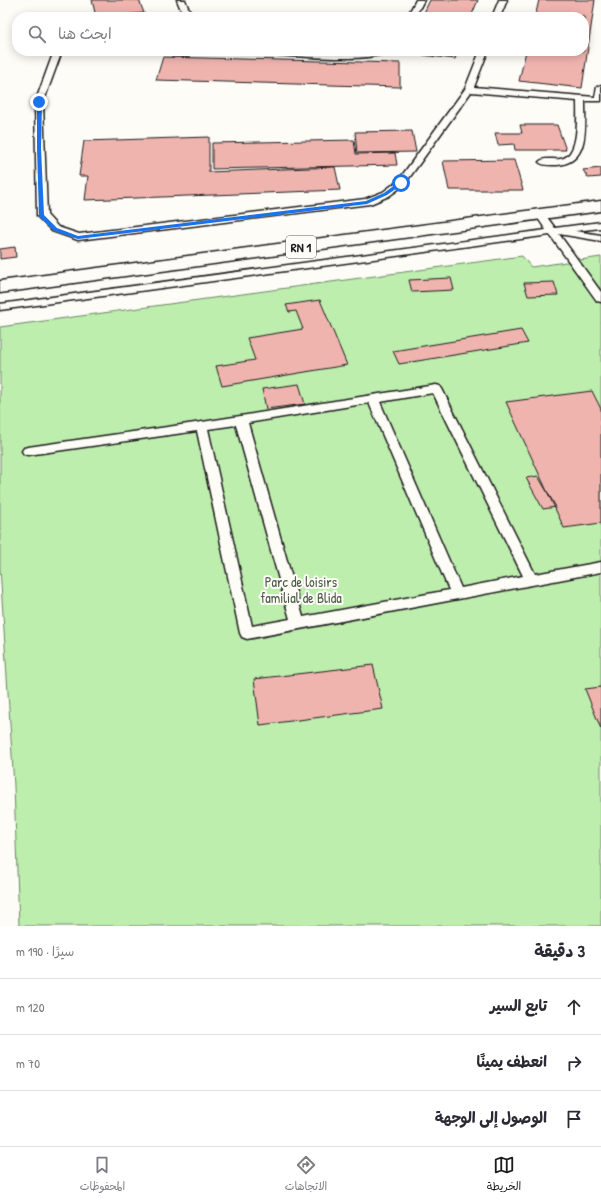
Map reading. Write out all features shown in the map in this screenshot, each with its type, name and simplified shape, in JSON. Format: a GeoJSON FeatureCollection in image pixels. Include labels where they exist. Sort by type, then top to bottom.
{"type":"FeatureCollection","features":[{"type":"Feature","properties":{"kind":"main road","name":"RN 1"},"geometry":{"type":"LineString","coordinates":[[0,278],[601,198]]}},
{"type":"Feature","properties":{"kind":"main road","name":"RN 1"},"geometry":{"type":"LineString","coordinates":[[0,287],[601,206]]}},
{"type":"Feature","properties":{"kind":"lane"},"geometry":{"type":"LineString","coordinates":[[181,0],[186,12]]}},
{"type":"Feature","properties":{"kind":"lane"},"geometry":{"type":"LineString","coordinates":[[414,12],[420,0]]}},
{"type":"Feature","properties":{"kind":"lane"},"geometry":{"type":"LineString","coordinates":[[498,12],[503,0]]}},
{"type":"Feature","properties":{"kind":"lane"},"geometry":{"type":"LineString","coordinates":[[56,56],[39,102],[39,148],[42,216],[56,230],[78,237],[367,202],[386,194],[401,183],[469,89],[482,56]]}},
{"type":"Feature","properties":{"kind":"lane"},"geometry":{"type":"LineString","coordinates":[[469,89],[581,99],[600,99],[601,87]]}},
{"type":"Feature","properties":{"kind":"lane"},"geometry":{"type":"LineString","coordinates":[[542,162],[569,160],[576,154],[579,137],[581,99]]}},
{"type":"Feature","properties":{"kind":"lane"},"geometry":{"type":"LineString","coordinates":[[540,214],[601,299]]}},
{"type":"Feature","properties":{"kind":"lane"},"geometry":{"type":"LineString","coordinates":[[0,307],[601,225]]}},
{"type":"Feature","properties":{"kind":"lane"},"geometry":{"type":"LineString","coordinates":[[553,231],[601,238]]}},
{"type":"Feature","properties":{"kind":"lane"},"geometry":{"type":"LineString","coordinates":[[28,451],[202,426],[436,389],[531,580]]}},
{"type":"Feature","properties":{"kind":"lane"},"geometry":{"type":"LineString","coordinates":[[373,399],[457,594]]}},
{"type":"Feature","properties":{"kind":"lane"},"geometry":{"type":"LineString","coordinates":[[241,420],[298,623]]}},
{"type":"Feature","properties":{"kind":"lane"},"geometry":{"type":"LineString","coordinates":[[202,426],[247,633],[601,567]]}},
{"type":"Feature","properties":{"kind":"green space","name":"Parc de loisirs familial de Blida"},"geometry":{"type":"Polygon","coordinates":[[[522,256],[531,267],[601,257],[601,926],[19,926],[14,786],[0,568],[0,327],[522,256]]]}},
{"type":"Feature","properties":{"kind":"building"},"geometry":{"type":"Polygon","coordinates":[[[92,0],[139,0],[144,12],[95,12],[92,0]]]}},
{"type":"Feature","properties":{"kind":"building"},"geometry":{"type":"Polygon","coordinates":[[[430,0],[478,0],[473,12],[424,12],[430,0]]]}},
{"type":"Feature","properties":{"kind":"building"},"geometry":{"type":"Polygon","coordinates":[[[539,0],[595,0],[589,41],[589,12],[536,12],[539,0]]]}},
{"type":"Feature","properties":{"kind":"building"},"geometry":{"type":"Polygon","coordinates":[[[430,56],[456,56],[455,59],[430,56]]]}},
{"type":"Feature","properties":{"kind":"building"},"geometry":{"type":"Polygon","coordinates":[[[525,56],[587,56],[582,88],[519,81],[525,56]]]}},
{"type":"Feature","properties":{"kind":"building"},"geometry":{"type":"Polygon","coordinates":[[[163,57],[400,63],[400,87],[156,80],[163,57]]]}},
{"type":"Feature","properties":{"kind":"building"},"geometry":{"type":"Polygon","coordinates":[[[520,125],[557,125],[566,150],[515,150],[514,144],[498,145],[495,133],[522,133],[520,125]]]}},
{"type":"Feature","properties":{"kind":"building"},"geometry":{"type":"Polygon","coordinates":[[[412,131],[416,152],[357,153],[355,132],[412,131]]]}},
{"type":"Feature","properties":{"kind":"building"},"geometry":{"type":"Polygon","coordinates":[[[209,137],[209,172],[335,167],[340,190],[85,200],[88,176],[79,176],[84,141],[209,137]]]}},
{"type":"Feature","properties":{"kind":"building"},"geometry":{"type":"Polygon","coordinates":[[[354,140],[356,154],[395,153],[397,165],[212,169],[212,143],[354,140]]]}},
{"type":"Feature","properties":{"kind":"building"},"geometry":{"type":"Polygon","coordinates":[[[514,160],[523,190],[449,190],[443,161],[514,160]]]}},
{"type":"Feature","properties":{"kind":"building"},"geometry":{"type":"Polygon","coordinates":[[[601,168],[601,177],[588,178],[583,170],[601,168]]]}},
{"type":"Feature","properties":{"kind":"building"},"geometry":{"type":"Polygon","coordinates":[[[15,247],[16,257],[0,259],[0,249],[15,247]]]}},
{"type":"Feature","properties":{"kind":"building"},"geometry":{"type":"Polygon","coordinates":[[[451,278],[454,290],[412,292],[409,280],[451,278]]]}},
{"type":"Feature","properties":{"kind":"building"},"geometry":{"type":"Polygon","coordinates":[[[554,282],[558,295],[528,296],[524,283],[554,282]]]}},
{"type":"Feature","properties":{"kind":"building"},"geometry":{"type":"Polygon","coordinates":[[[320,300],[347,365],[222,386],[216,366],[255,360],[247,338],[303,329],[296,311],[289,312],[286,305],[320,300]]]}},
{"type":"Feature","properties":{"kind":"building"},"geometry":{"type":"Polygon","coordinates":[[[521,330],[528,343],[399,364],[393,351],[521,330]]]}},
{"type":"Feature","properties":{"kind":"building"},"geometry":{"type":"Polygon","coordinates":[[[299,384],[305,404],[266,409],[262,389],[299,384]]]}},
{"type":"Feature","properties":{"kind":"building"},"geometry":{"type":"Polygon","coordinates":[[[592,391],[601,409],[601,523],[564,528],[506,402],[592,391]]]}},
{"type":"Feature","properties":{"kind":"building"},"geometry":{"type":"Polygon","coordinates":[[[538,476],[556,507],[543,509],[526,478],[538,476]]]}},
{"type":"Feature","properties":{"kind":"building"},"geometry":{"type":"Polygon","coordinates":[[[373,665],[383,709],[260,725],[254,679],[373,665]]]}},
{"type":"Feature","properties":{"kind":"building"},"geometry":{"type":"Polygon","coordinates":[[[601,687],[601,729],[585,689],[601,687]]]}},
{"type":"Feature","properties":{"kind":"route"},"geometry":{"type":"LineString","coordinates":[[39,102],[39,148],[42,216],[56,230],[78,237],[367,202],[386,194],[401,183]]}}]}
